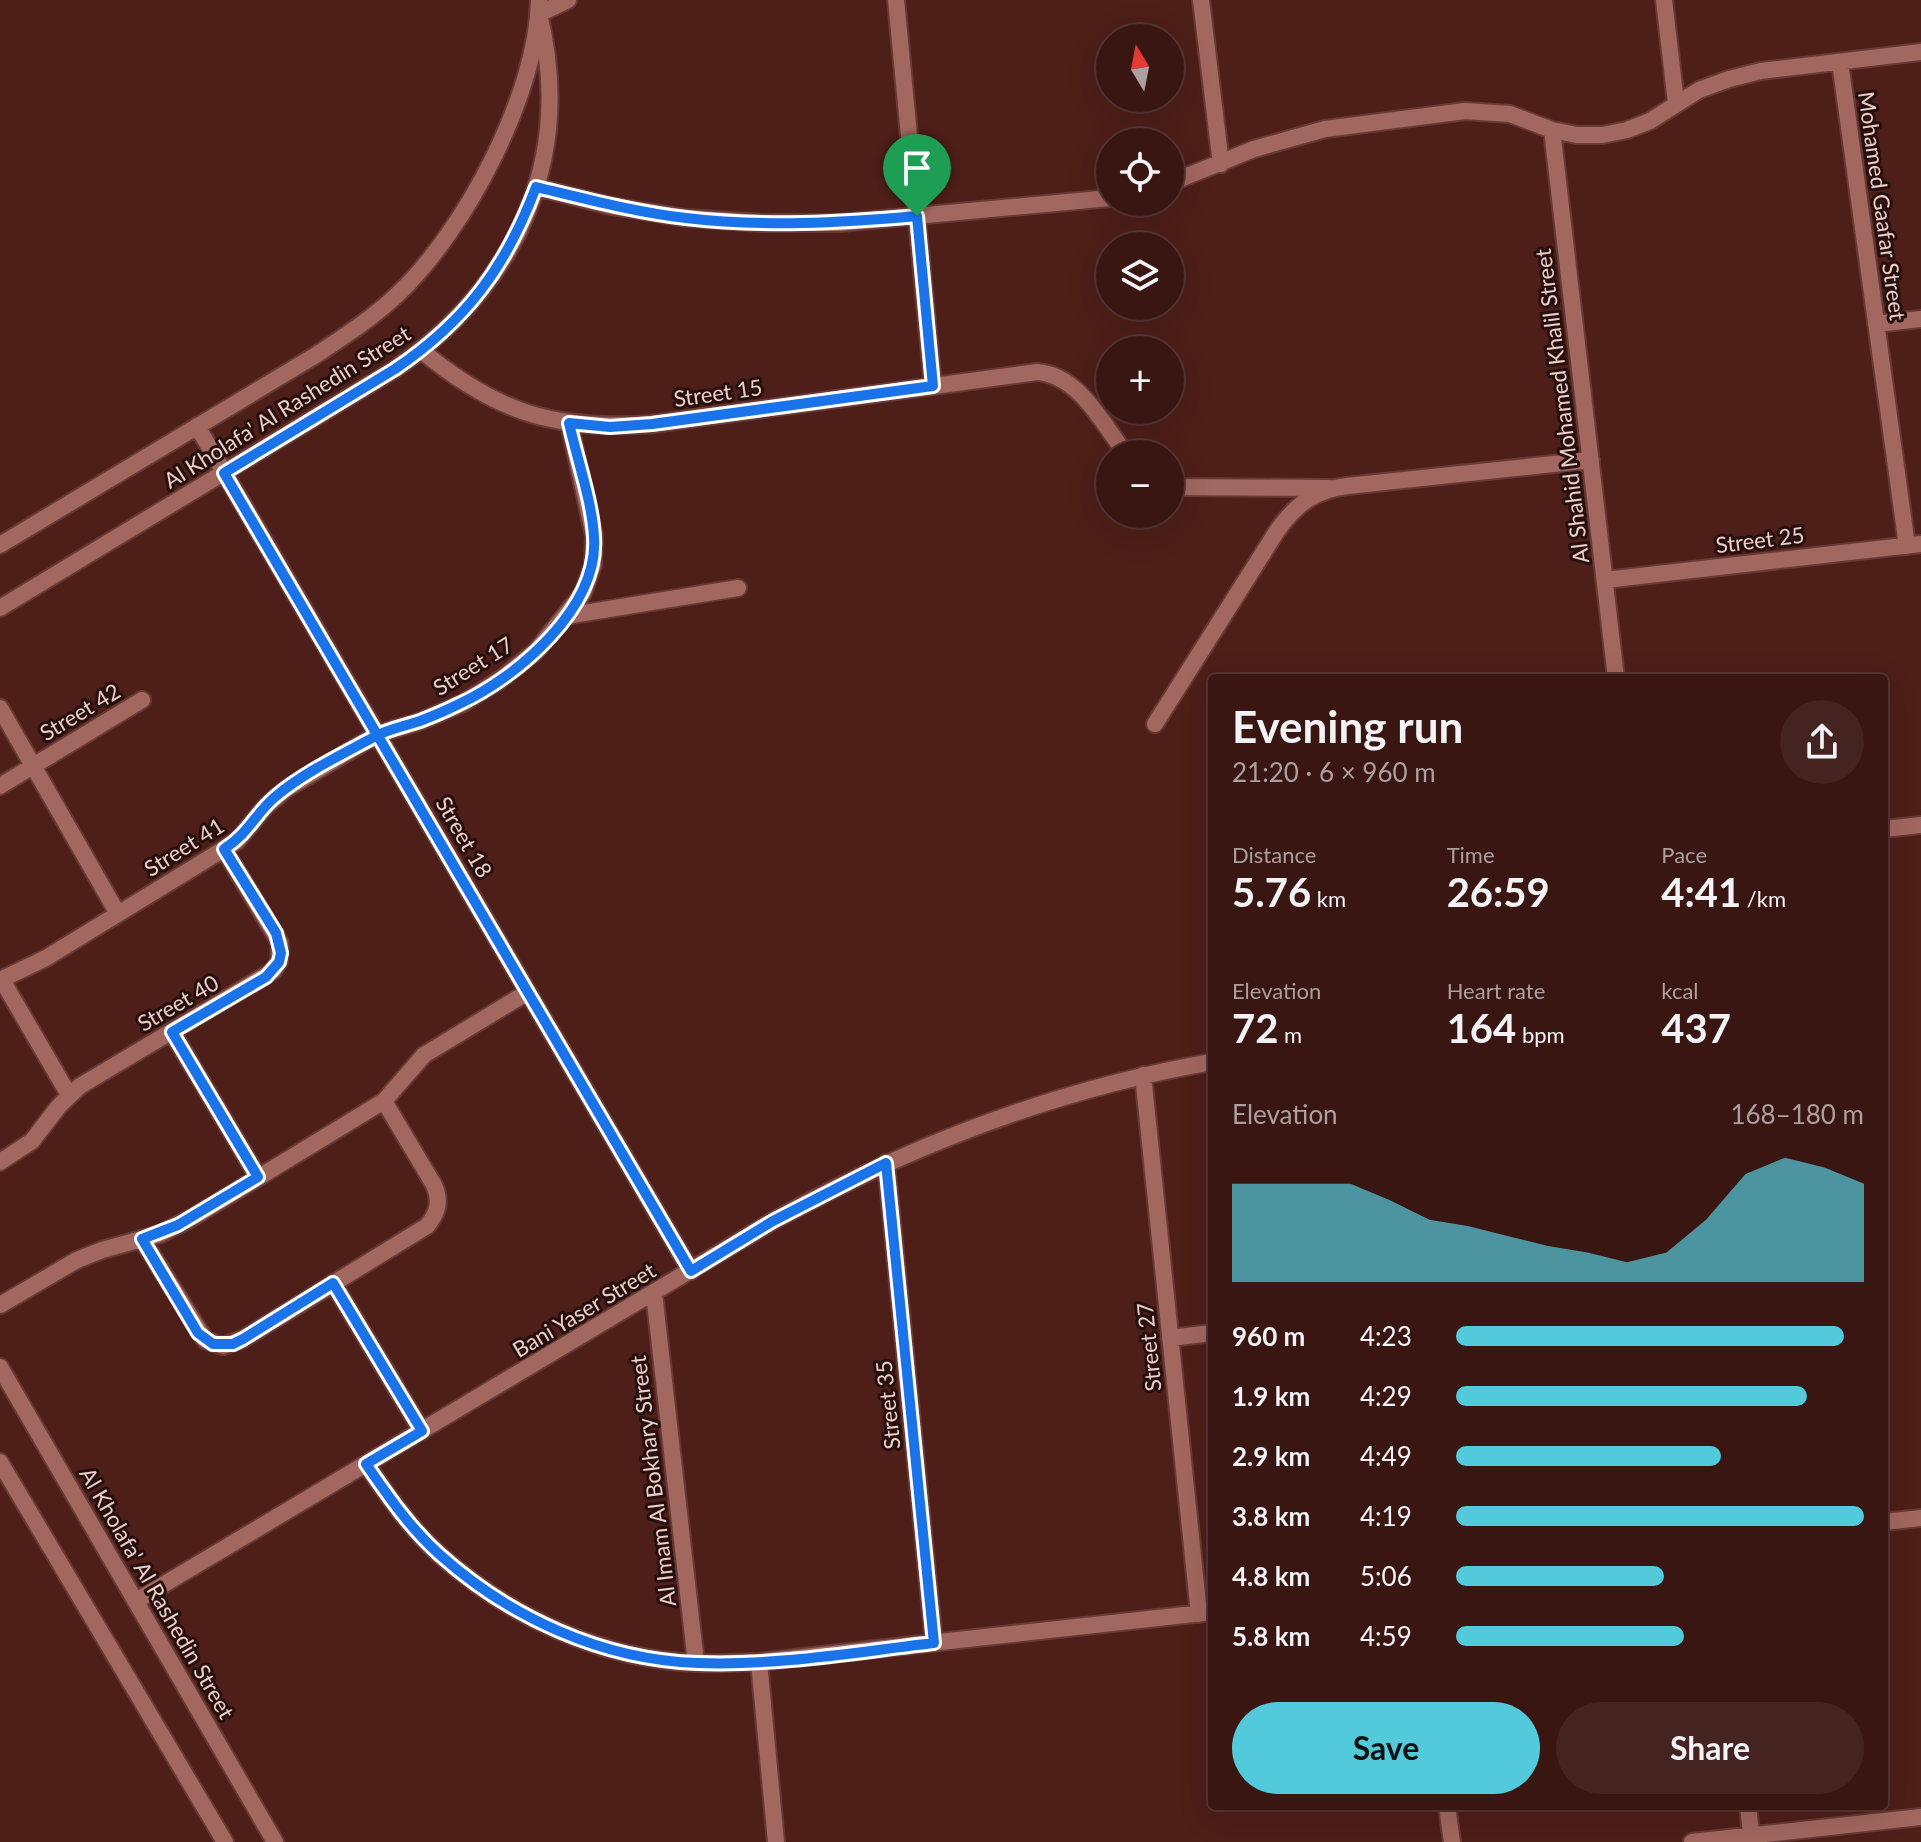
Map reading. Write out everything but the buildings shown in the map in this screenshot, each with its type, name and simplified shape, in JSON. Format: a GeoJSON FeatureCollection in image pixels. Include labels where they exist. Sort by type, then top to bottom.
{"type":"FeatureCollection","features":[{"type":"Feature","properties":{"kind":"street"},"geometry":{"type":"LineString","coordinates":[[539,7],[568,0]]}},
{"type":"Feature","properties":{"kind":"street"},"geometry":{"type":"LineString","coordinates":[[896,0],[933,386]]}},
{"type":"Feature","properties":{"kind":"street"},"geometry":{"type":"LineString","coordinates":[[1201,0],[1221,164]]}},
{"type":"Feature","properties":{"kind":"street"},"geometry":{"type":"LineString","coordinates":[[1664,0],[1676,103]]}},
{"type":"Feature","properties":{"kind":"street","name":"Al Kholafa' Al Rashedin Street"},"geometry":{"type":"LineString","coordinates":[[0,608],[422,351],[452,324],[495,272],[522,225],[536,187],[551,117],[551,82],[539,7]]}},
{"type":"Feature","properties":{"kind":"street","name":"Al Kholafa' Al Rashedin Street"},"geometry":{"type":"LineString","coordinates":[[0,545],[359,326],[399,294],[434,256],[464,214],[505,131],[519,92],[539,7]]}},
{"type":"Feature","properties":{"kind":"street"},"geometry":{"type":"LineString","coordinates":[[1184,178],[1266,145],[1325,129],[1465,111],[1488,110],[1510,114],[1552,130],[1577,135],[1602,135],[1650,121],[1699,90],[1729,79],[1761,71],[1921,52]]}},
{"type":"Feature","properties":{"kind":"street","name":"Mohamed Gaafar Street"},"geometry":{"type":"LineString","coordinates":[[1840,62],[1876,324],[1914,545]]}},
{"type":"Feature","properties":{"kind":"street","name":"Al Shahid Mohamed Khalil Street"},"geometry":{"type":"LineString","coordinates":[[1552,130],[1616,674]]}},
{"type":"Feature","properties":{"kind":"street"},"geometry":{"type":"LineString","coordinates":[[536,187],[611,206],[686,218],[763,223],[824,223],[1096,199]]}},
{"type":"Feature","properties":{"kind":"street"},"geometry":{"type":"LineString","coordinates":[[1876,324],[1921,319]]}},
{"type":"Feature","properties":{"kind":"street","name":"Street 15"},"geometry":{"type":"LineString","coordinates":[[422,351],[454,377],[490,398],[528,414],[569,423],[610,427],[1037,372],[1049,373],[1070,384],[1115,440]]}},
{"type":"Feature","properties":{"kind":"street","name":"Street 17"},"geometry":{"type":"LineString","coordinates":[[378,734],[421,721],[463,703],[501,679],[536,651],[583,593],[593,565],[594,536],[569,423]]}},
{"type":"Feature","properties":{"kind":"street","name":"Street 18"},"geometry":{"type":"LineString","coordinates":[[197,426],[691,1271]]}},
{"type":"Feature","properties":{"kind":"street"},"geometry":{"type":"LineString","coordinates":[[1184,487],[1330,488],[1591,460]]}},
{"type":"Feature","properties":{"kind":"street"},"geometry":{"type":"LineString","coordinates":[[1155,724],[1287,516],[1314,494],[1330,488]]}},
{"type":"Feature","properties":{"kind":"street","name":"Street 25"},"geometry":{"type":"LineString","coordinates":[[1605,580],[1914,545]]}},
{"type":"Feature","properties":{"kind":"street"},"geometry":{"type":"LineString","coordinates":[[566,616],[738,588]]}},
{"type":"Feature","properties":{"kind":"street","name":"Street 42"},"geometry":{"type":"LineString","coordinates":[[0,786],[142,700]]}},
{"type":"Feature","properties":{"kind":"street"},"geometry":{"type":"LineString","coordinates":[[0,708],[118,914]]}},
{"type":"Feature","properties":{"kind":"street","name":"Street 41"},"geometry":{"type":"LineString","coordinates":[[1,980],[32,966],[224,849],[249,830],[275,797],[378,734]]}},
{"type":"Feature","properties":{"kind":"street"},"geometry":{"type":"LineString","coordinates":[[1888,829],[1921,825]]}},
{"type":"Feature","properties":{"kind":"street","name":"Street 40"},"geometry":{"type":"LineString","coordinates":[[0,1162],[32,1141],[69,1095],[92,1078],[266,977],[279,962],[281,953],[276,933],[224,849]]}},
{"type":"Feature","properties":{"kind":"street"},"geometry":{"type":"LineString","coordinates":[[1,980],[69,1095]]}},
{"type":"Feature","properties":{"kind":"street"},"geometry":{"type":"LineString","coordinates":[[0,1305],[77,1260],[178,1225],[384,1101],[424,1055],[528,992]]}},
{"type":"Feature","properties":{"kind":"street"},"geometry":{"type":"LineString","coordinates":[[172,1032],[258,1177]]}},
{"type":"Feature","properties":{"kind":"street","name":"Bani Yaser Street"},"geometry":{"type":"LineString","coordinates":[[136,1601],[773,1221],[886,1163],[1012,1113],[1143,1075],[1208,1063]]}},
{"type":"Feature","properties":{"kind":"street","name":"Street 27"},"geometry":{"type":"LineString","coordinates":[[1143,1075],[1170,1338],[1206,1613]]}},
{"type":"Feature","properties":{"kind":"street"},"geometry":{"type":"LineString","coordinates":[[142,1239],[198,1333],[213,1344],[233,1344],[243,1339],[427,1226],[435,1217],[438,1196],[434,1185],[384,1101]]}},
{"type":"Feature","properties":{"kind":"street","name":"Street 35"},"geometry":{"type":"LineString","coordinates":[[886,1163],[934,1643]]}},
{"type":"Feature","properties":{"kind":"street"},"geometry":{"type":"LineString","coordinates":[[333,1283],[422,1431]]}},
{"type":"Feature","properties":{"kind":"street","name":"Al Imam Al Bokhary Street"},"geometry":{"type":"LineString","coordinates":[[654,1293],[696,1663]]}},
{"type":"Feature","properties":{"kind":"street"},"geometry":{"type":"LineString","coordinates":[[1170,1338],[1208,1333]]}},
{"type":"Feature","properties":{"kind":"street","name":"Al Kholafa' Al Rashedin Street"},"geometry":{"type":"LineString","coordinates":[[0,1367],[275,1842]]}},
{"type":"Feature","properties":{"kind":"street"},"geometry":{"type":"LineString","coordinates":[[0,1462],[225,1842]]}},
{"type":"Feature","properties":{"kind":"street"},"geometry":{"type":"LineString","coordinates":[[366,1464],[399,1511],[438,1553],[482,1589],[531,1619],[584,1641],[639,1656],[696,1663],[759,1662],[1206,1613]]}},
{"type":"Feature","properties":{"kind":"street"},"geometry":{"type":"LineString","coordinates":[[1888,1522],[1921,1518]]}},
{"type":"Feature","properties":{"kind":"street"},"geometry":{"type":"LineString","coordinates":[[759,1662],[776,1842]]}},
{"type":"Feature","properties":{"kind":"street"},"geometry":{"type":"LineString","coordinates":[[1448,1810],[1452,1842]]}},
{"type":"Feature","properties":{"kind":"street"},"geometry":{"type":"LineString","coordinates":[[1748,1810],[1752,1839]]}},
{"type":"Feature","properties":{"kind":"street"},"geometry":{"type":"LineString","coordinates":[[1692,1842],[1752,1839],[1921,1817]]}},
{"type":"Feature","properties":{"kind":"route"},"geometry":{"type":"LineString","coordinates":[[917,216],[840,223],[763,223],[686,218],[611,206],[536,187],[522,225],[503,260],[479,294],[452,324],[422,351],[395,369],[224,473],[378,734],[691,1271],[773,1221],[886,1163],[934,1643],[759,1662],[696,1663],[639,1656],[584,1641],[531,1619],[482,1589],[438,1553],[399,1511],[366,1464],[422,1431],[333,1283],[233,1344],[213,1344],[198,1333],[142,1239],[178,1225],[258,1177],[172,1032],[266,977],[279,962],[280,943],[276,933],[224,849],[249,830],[265,807],[286,789],[378,734],[421,721],[463,703],[501,679],[536,651],[583,593],[593,565],[594,536],[569,423],[610,427],[652,424],[933,386],[917,216]]}}]}
